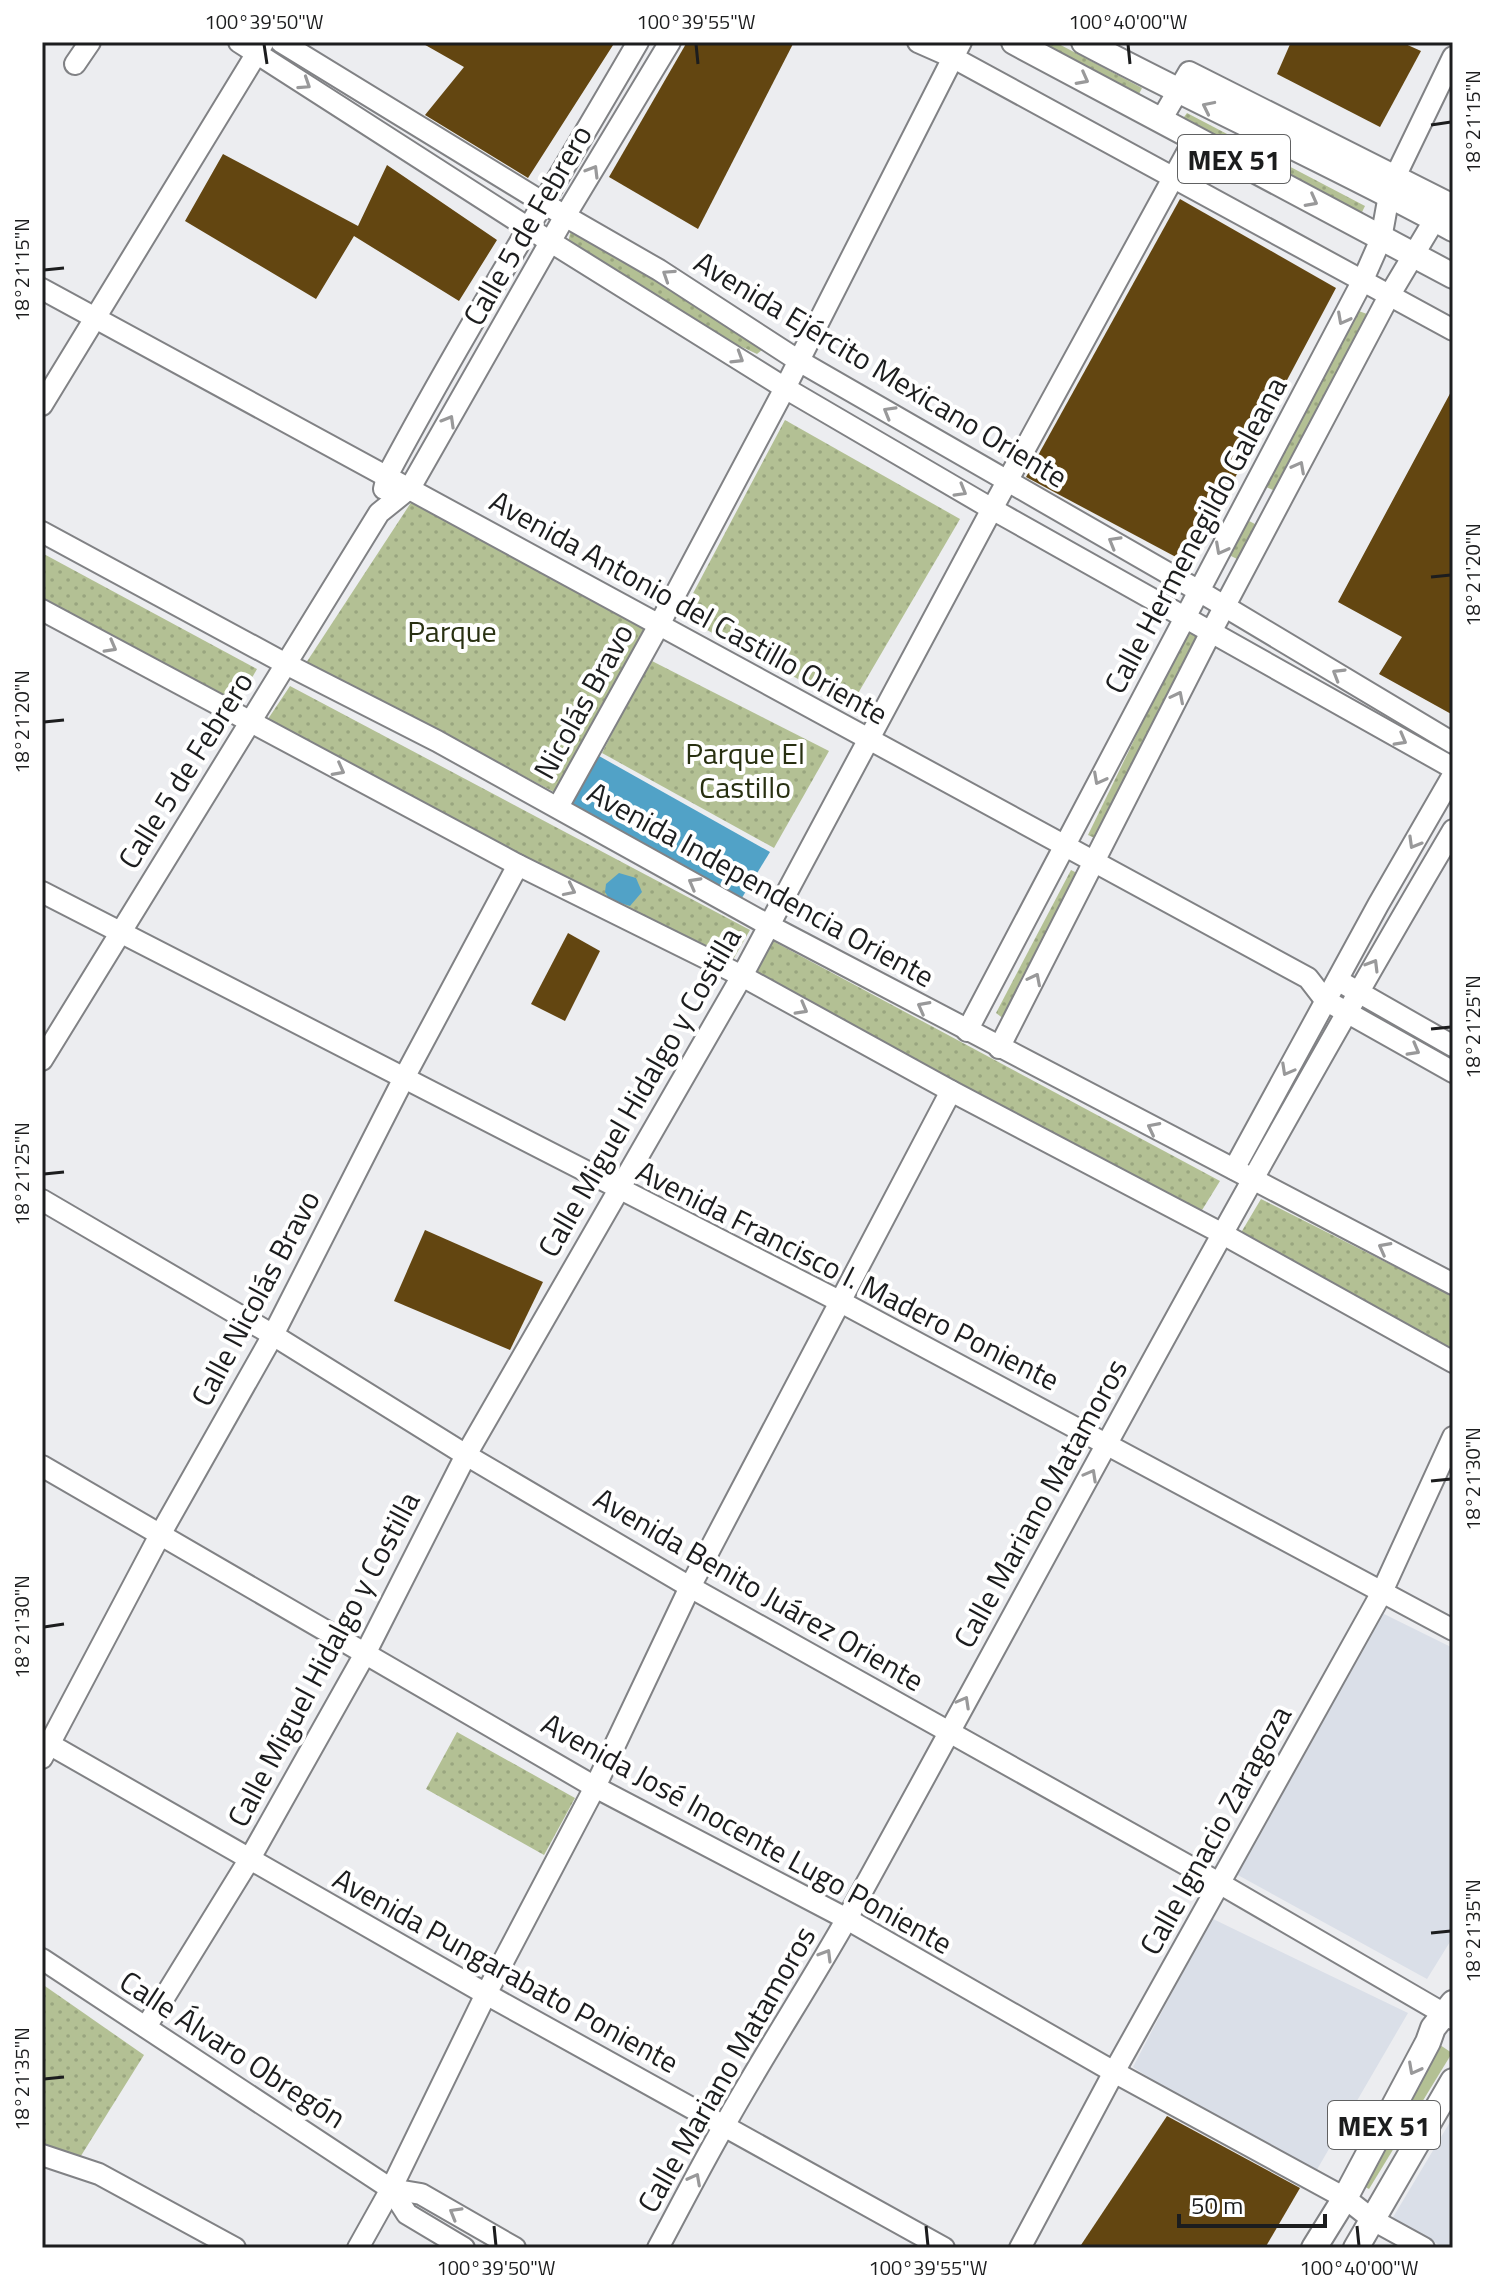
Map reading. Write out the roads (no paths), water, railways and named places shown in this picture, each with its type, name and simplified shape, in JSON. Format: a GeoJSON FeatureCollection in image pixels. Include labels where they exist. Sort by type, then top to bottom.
{"type":"FeatureCollection","features":[{"type":"Feature","properties":{"kind":"main road","name":"MEX 51"},"geometry":{"type":"LineString","coordinates":[[1014,42],[1453,276]]}},
{"type":"Feature","properties":{"kind":"main road","name":"MEX 51"},"geometry":{"type":"LineString","coordinates":[[1084,42],[1177,92],[1392,186],[1447,218]]}},
{"type":"Feature","properties":{"kind":"main road","name":"MEX 51"},"geometry":{"type":"LineString","coordinates":[[1314,2248],[1345,2198],[1433,2028],[1451,2012]]}},
{"type":"Feature","properties":{"kind":"main road","name":"MEX 51"},"geometry":{"type":"LineString","coordinates":[[1356,2248],[1453,2081]]}},
{"type":"Feature","properties":{"kind":"street"},"geometry":{"type":"LineString","coordinates":[[75,64],[90,42]]}},
{"type":"Feature","properties":{"kind":"street","name":"Avenida Ejército Mexicano Oriente"},"geometry":{"type":"LineString","coordinates":[[281,42],[659,270],[799,361],[1226,606],[1453,743]]}},
{"type":"Feature","properties":{"kind":"street","name":"Calle 5 de Febrero"},"geometry":{"type":"LineString","coordinates":[[42,1060],[379,513],[387,476],[438,380],[638,42]]}},
{"type":"Feature","properties":{"kind":"street"},"geometry":{"type":"LineString","coordinates":[[918,42],[957,49],[1362,282],[1453,330]]}},
{"type":"Feature","properties":{"kind":"street"},"geometry":{"type":"LineString","coordinates":[[42,405],[253,45]]}},
{"type":"Feature","properties":{"kind":"street","name":"Avenida Ejército Mexicano Oriente"},"geometry":{"type":"LineString","coordinates":[[253,45],[551,243],[785,388],[992,509],[1453,768]]}},
{"type":"Feature","properties":{"kind":"street","name":"Calle 5 de Febrero"},"geometry":{"type":"LineString","coordinates":[[379,513],[410,488],[551,243],[659,46]]}},
{"type":"Feature","properties":{"kind":"street"},"geometry":{"type":"LineString","coordinates":[[659,625],[799,361],[957,49]]}},
{"type":"Feature","properties":{"kind":"street","name":"Calle Hermenegildo Galeana"},"geometry":{"type":"LineString","coordinates":[[967,1031],[1362,282],[1381,239],[1392,186],[1453,57]]}},
{"type":"Feature","properties":{"kind":"street"},"geometry":{"type":"LineString","coordinates":[[1161,120],[1177,92]]}},
{"type":"Feature","properties":{"kind":"street","name":"Calle Miguel Hidalgo y Costilla"},"geometry":{"type":"LineString","coordinates":[[146,2027],[249,1860],[366,1652],[466,1455],[770,926],[868,738],[1195,138]]}},
{"type":"Feature","properties":{"kind":"street"},"geometry":{"type":"LineString","coordinates":[[451,178],[465,155]]}},
{"type":"Feature","properties":{"kind":"street","name":"Calle Hermenegildo Galeana"},"geometry":{"type":"LineString","coordinates":[[999,1048],[1211,632],[1389,296],[1413,256],[1447,218]]}},
{"type":"Feature","properties":{"kind":"street","name":"Avenida Antonio del Castillo Oriente"},"geometry":{"type":"LineString","coordinates":[[42,289],[1308,978],[1325,1000],[1453,1072]]}},
{"type":"Feature","properties":{"kind":"street"},"geometry":{"type":"LineString","coordinates":[[1252,491],[1279,505]]}},
{"type":"Feature","properties":{"kind":"street","name":"Avenida Independencia Oriente"},"geometry":{"type":"LineString","coordinates":[[42,532],[286,664],[437,741],[770,926],[967,1031],[1453,1284]]}},
{"type":"Feature","properties":{"kind":"street"},"geometry":{"type":"LineString","coordinates":[[42,610],[518,865],[742,976],[951,1091],[1221,1233],[1453,1362]]}},
{"type":"Feature","properties":{"kind":"street","name":"Nicolás Bravo"},"geometry":{"type":"LineString","coordinates":[[558,807],[659,625]]}},
{"type":"Feature","properties":{"kind":"street"},"geometry":{"type":"LineString","coordinates":[[1372,724],[1386,703]]}},
{"type":"Feature","properties":{"kind":"street"},"geometry":{"type":"LineString","coordinates":[[1234,1169],[1325,1000],[1453,775]]}},
{"type":"Feature","properties":{"kind":"street","name":"Calle Mariano Matamoros"},"geometry":{"type":"LineString","coordinates":[[658,2248],[724,2125],[847,1919],[948,1731],[1109,1445],[1221,1233],[1453,830]]}},
{"type":"Feature","properties":{"kind":"street","name":"Calle Nicolás Bravo"},"geometry":{"type":"LineString","coordinates":[[45,1748],[273,1335],[405,1076],[518,865]]}},
{"type":"Feature","properties":{"kind":"street","name":"Avenida Francisco I. Madero Poniente"},"geometry":{"type":"LineString","coordinates":[[42,892],[839,1301],[1453,1630]]}},
{"type":"Feature","properties":{"kind":"street","name":"Avenida Antonio del Castillo Oriente"},"geometry":{"type":"LineString","coordinates":[[1308,978],[1337,980],[1453,1046]]}},
{"type":"Feature","properties":{"kind":"street"},"geometry":{"type":"LineString","coordinates":[[358,2248],[595,1787],[690,1587],[951,1091]]}},
{"type":"Feature","properties":{"kind":"street","name":"Avenida Benito Juárez Oriente"},"geometry":{"type":"LineString","coordinates":[[42,1200],[273,1335],[466,1455],[690,1587],[1451,2012]]}},
{"type":"Feature","properties":{"kind":"street","name":"Calle Ignacio Zaragoza"},"geometry":{"type":"LineString","coordinates":[[1020,2248],[1114,2072],[1381,1594],[1453,1437]]}},
{"type":"Feature","properties":{"kind":"street","name":"Avenida José Inocente Lugo Poniente"},"geometry":{"type":"LineString","coordinates":[[42,1466],[595,1787],[847,1919],[1114,2072],[1345,2198],[1373,2220],[1424,2248]]}},
{"type":"Feature","properties":{"kind":"street","name":"Avenida Pungarabato Poniente"},"geometry":{"type":"LineString","coordinates":[[45,1748],[944,2248]]}},
{"type":"Feature","properties":{"kind":"street","name":"Calle Álvaro Obregón"},"geometry":{"type":"LineString","coordinates":[[42,1959],[391,2189]]}},
{"type":"Feature","properties":{"kind":"street"},"geometry":{"type":"LineString","coordinates":[[42,2155],[99,2174],[235,2248]]}},
{"type":"Feature","properties":{"kind":"street"},"geometry":{"type":"LineString","coordinates":[[391,2189],[407,2214],[464,2248]]}},
{"type":"Feature","properties":{"kind":"street"},"geometry":{"type":"LineString","coordinates":[[391,2189],[421,2194],[515,2248]]}},
{"type":"Feature","properties":{"kind":"water"},"geometry":{"type":"Polygon","coordinates":[[[599,756],[770,852],[740,901],[567,806],[599,756]]]}},
{"type":"Feature","properties":{"kind":"water"},"geometry":{"type":"Polygon","coordinates":[[[619,873],[636,878],[642,892],[630,906],[610,900],[605,892],[606,884],[619,873]]]}},
{"type":"Feature","properties":{"kind":"park label","name":"Parque"},"geometry":{"type":"Point","coordinates":[452,631]}},
{"type":"Feature","properties":{"kind":"park label","name":"Parque El Castillo"},"geometry":{"type":"Point","coordinates":[745,770]}}]}
